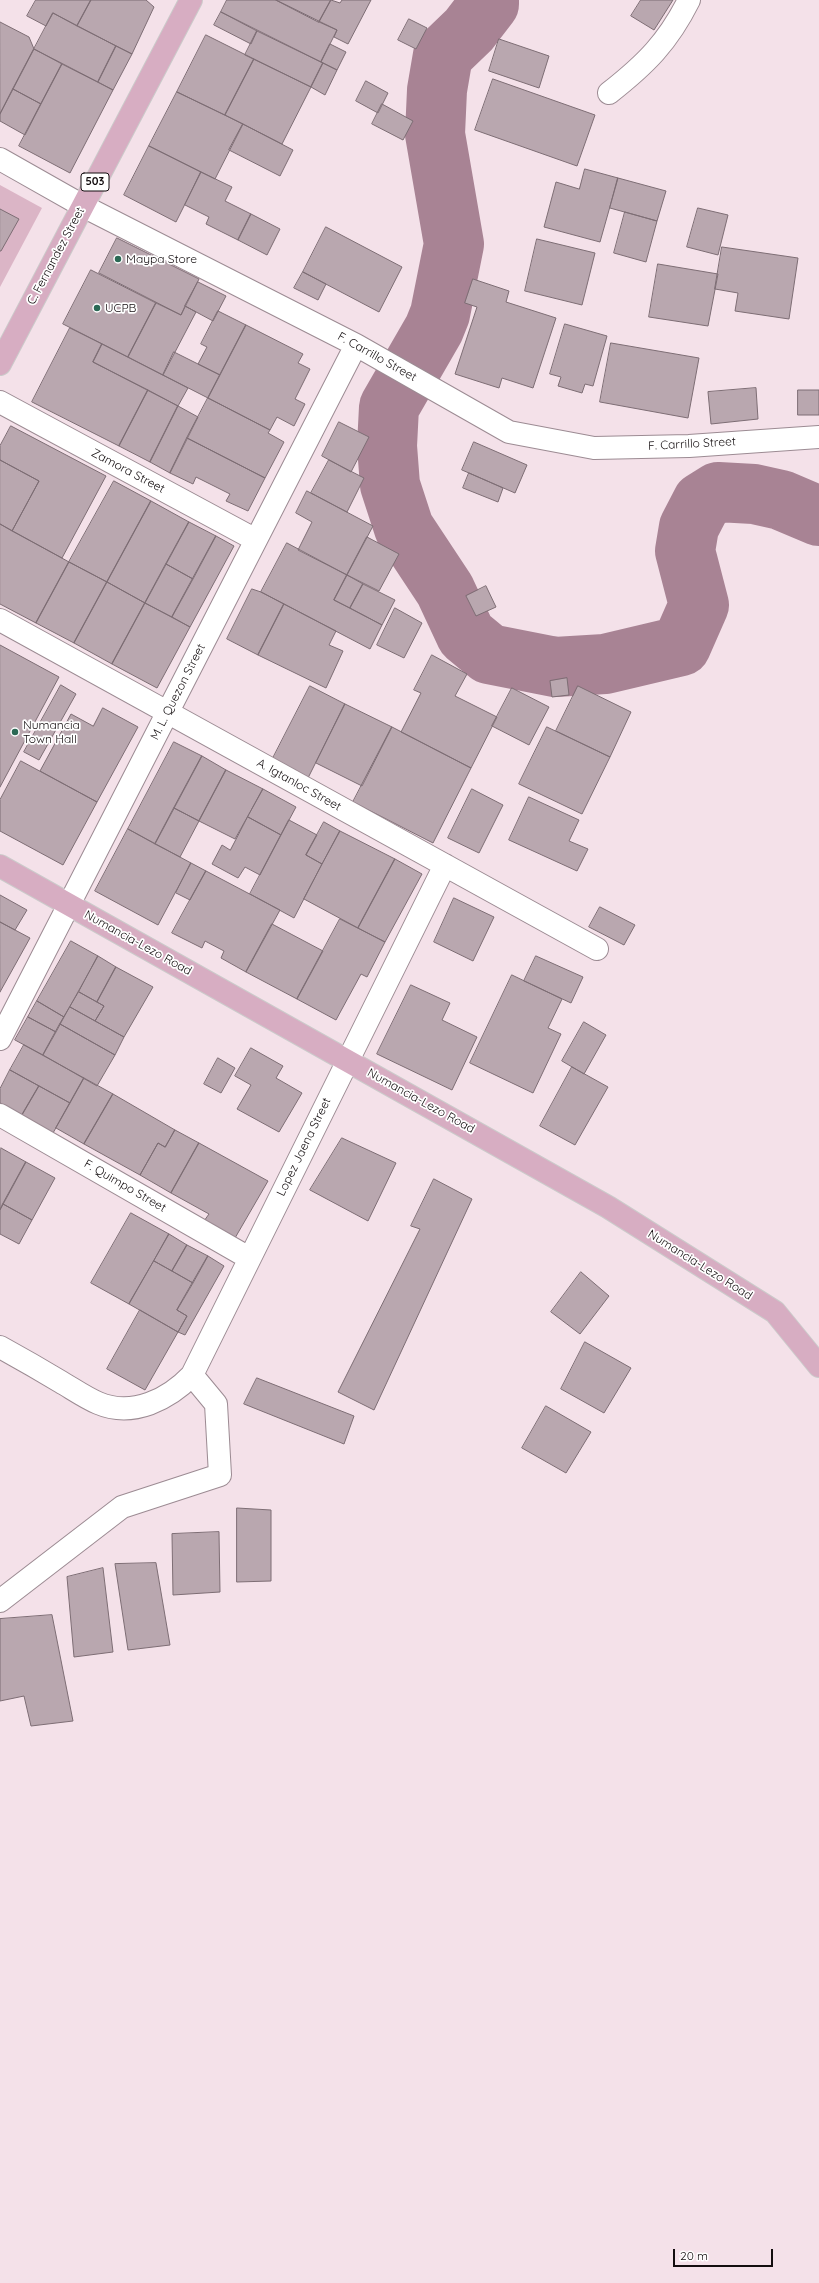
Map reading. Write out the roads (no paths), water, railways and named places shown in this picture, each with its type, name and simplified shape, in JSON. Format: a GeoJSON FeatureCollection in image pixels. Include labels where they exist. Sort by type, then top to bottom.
{"type":"FeatureCollection","features":[{"type":"Feature","properties":{"kind":"main road","name":"C. Fernandez Street"},"geometry":{"type":"LineString","coordinates":[[0,364],[191,0]]}},
{"type":"Feature","properties":{"kind":"main road","name":"Numancia-Lezo Road"},"geometry":{"type":"LineString","coordinates":[[0,866],[608,1207],[775,1312],[819,1366]]}},
{"type":"Feature","properties":{"kind":"street"},"geometry":{"type":"LineString","coordinates":[[610,93],[642,67],[676,27],[689,0]]}},
{"type":"Feature","properties":{"kind":"street","name":"F. Carrillo Street"},"geometry":{"type":"LineString","coordinates":[[0,159],[83,206],[356,345],[509,432],[594,448],[689,446],[819,437]]}},
{"type":"Feature","properties":{"kind":"street","name":"M. L. Quezon Street"},"geometry":{"type":"LineString","coordinates":[[0,1039],[356,345]]}},
{"type":"Feature","properties":{"kind":"street","name":"Zamora Street"},"geometry":{"type":"LineString","coordinates":[[0,402],[256,540]]}},
{"type":"Feature","properties":{"kind":"street","name":"A. Igtanloc Street"},"geometry":{"type":"LineString","coordinates":[[0,620],[597,949]]}},
{"type":"Feature","properties":{"kind":"street","name":"Lopez Jaena Street"},"geometry":{"type":"LineString","coordinates":[[0,1347],[99,1404],[120,1408],[140,1406],[160,1400],[178,1390],[192,1375],[445,865]]}},
{"type":"Feature","properties":{"kind":"street","name":"F. Quimpo Street"},"geometry":{"type":"LineString","coordinates":[[0,1114],[249,1258]]}},
{"type":"Feature","properties":{"kind":"street"},"geometry":{"type":"LineString","coordinates":[[0,1601],[122,1507],[220,1476],[216,1404],[192,1375]]}},
{"type":"Feature","properties":{"kind":"waterway"},"geometry":{"type":"LineString","coordinates":[[489,0],[489,4],[469,30],[443,55],[437,90],[435,134],[454,244],[440,314],[434,329],[389,407],[387,446],[390,485],[404,528],[445,590],[466,635],[489,654],[555,667],[605,664],[681,646],[699,605],[685,551],[689,527],[702,502],[718,492],[754,494],[781,500],[819,516]]}},
{"type":"Feature","properties":{"kind":"place","name":"Maypa Store"},"geometry":{"type":"Point","coordinates":[118,259]}},
{"type":"Feature","properties":{"kind":"place","name":"UCPB"},"geometry":{"type":"Point","coordinates":[97,308]}},
{"type":"Feature","properties":{"kind":"place","name":"Numancia Town Hall"},"geometry":{"type":"Point","coordinates":[15,732]}}]}
